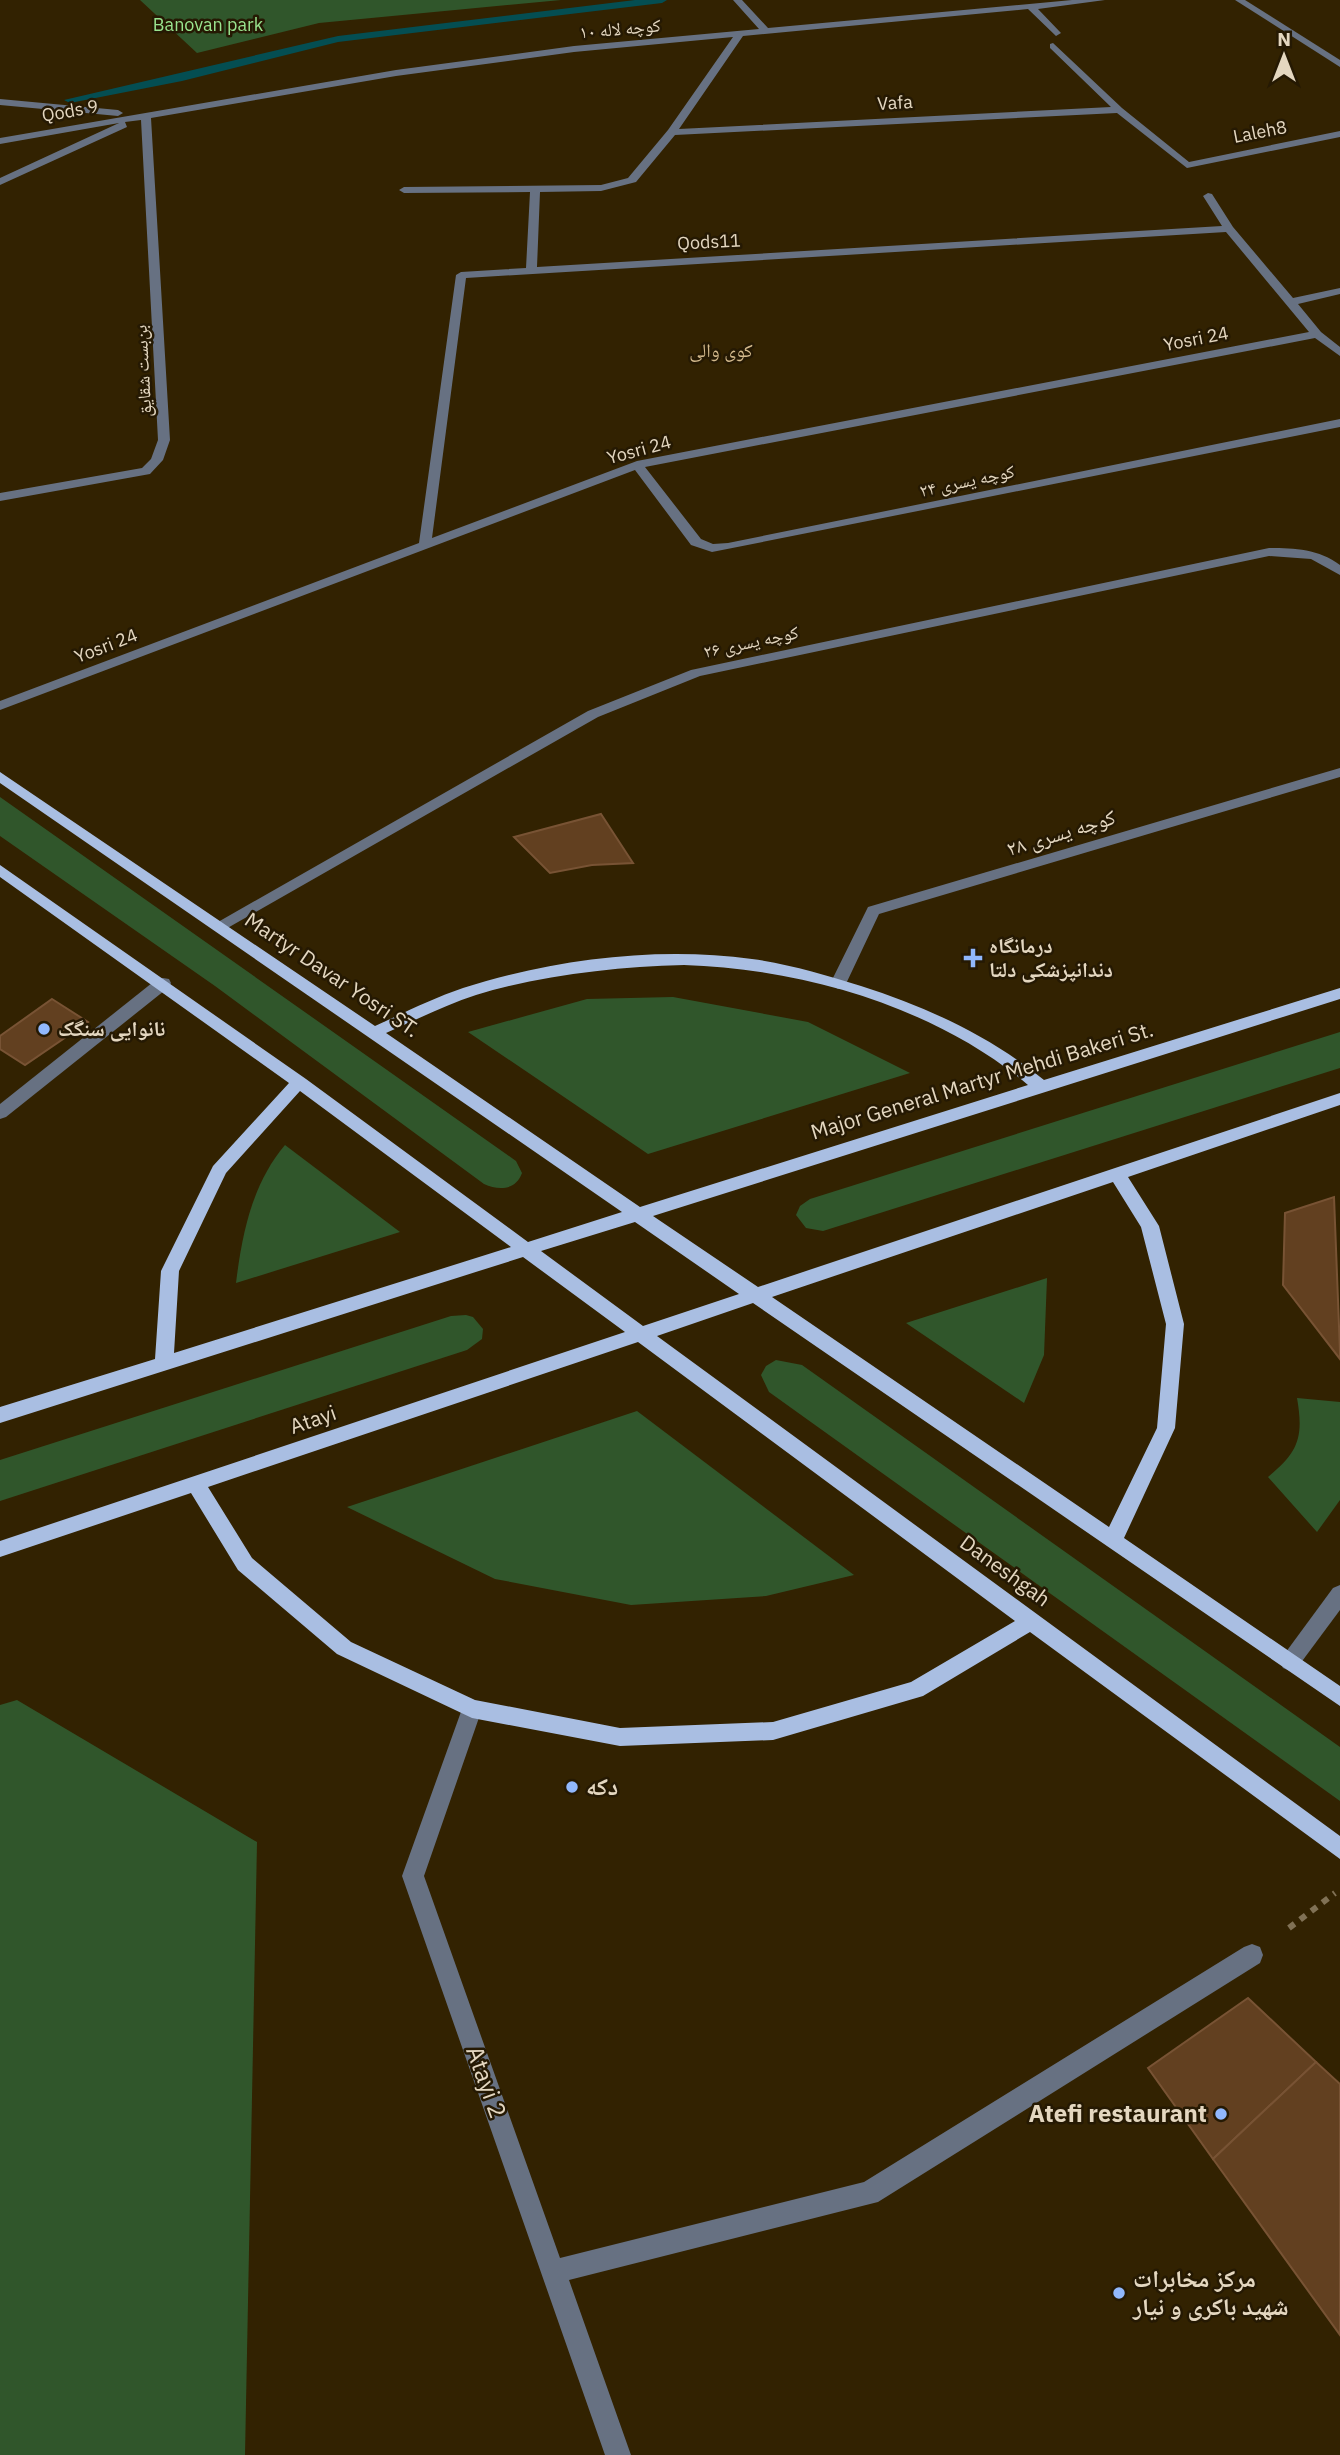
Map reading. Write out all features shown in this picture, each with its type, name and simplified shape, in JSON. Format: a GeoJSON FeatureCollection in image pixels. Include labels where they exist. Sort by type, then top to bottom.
{"type":"FeatureCollection","features":[{"type":"Feature","properties":{"kind":"main road","name":"Martyr Davar Yosri ST."},"geometry":{"type":"LineString","coordinates":[[0,776],[756,1294]]}},
{"type":"Feature","properties":{"kind":"main road"},"geometry":{"type":"LineString","coordinates":[[0,870],[163,984],[526,1249]]}},
{"type":"Feature","properties":{"kind":"main road"},"geometry":{"type":"LineString","coordinates":[[375,1032],[480,988],[590,965],[705,961],[750,964],[838,984],[924,1013],[1018,1067],[1040,1086]]}},
{"type":"Feature","properties":{"kind":"main road","name":"Major General Martyr Mehdi Bakeri St."},"geometry":{"type":"LineString","coordinates":[[526,1249],[1340,993]]}},
{"type":"Feature","properties":{"kind":"main road"},"geometry":{"type":"LineString","coordinates":[[164,1363],[170,1271],[213,1181],[227,1160],[300,1083]]}},
{"type":"Feature","properties":{"kind":"main road"},"geometry":{"type":"LineString","coordinates":[[756,1294],[1340,1099]]}},
{"type":"Feature","properties":{"kind":"main road"},"geometry":{"type":"LineString","coordinates":[[1111,1539],[1119,1529],[1166,1428],[1175,1324],[1150,1226],[1117,1174]]}},
{"type":"Feature","properties":{"kind":"main road"},"geometry":{"type":"LineString","coordinates":[[0,1415],[526,1249]]}},
{"type":"Feature","properties":{"kind":"main road","name":"Daneshgah"},"geometry":{"type":"LineString","coordinates":[[526,1249],[1340,1849]]}},
{"type":"Feature","properties":{"kind":"main road"},"geometry":{"type":"LineString","coordinates":[[756,1294],[1340,1696]]}},
{"type":"Feature","properties":{"kind":"main road","name":"Atayi"},"geometry":{"type":"LineString","coordinates":[[0,1549],[756,1294]]}},
{"type":"Feature","properties":{"kind":"main road"},"geometry":{"type":"LineString","coordinates":[[195,1483],[245,1564],[344,1648],[472,1709],[620,1737],[773,1731],[916,1690],[1032,1621]]}},
{"type":"Feature","properties":{"kind":"street"},"geometry":{"type":"LineString","coordinates":[[737,0],[767,32]]}},
{"type":"Feature","properties":{"kind":"street","name":"کوچه لاله ۱۰"},"geometry":{"type":"LineString","coordinates":[[146,114],[396,72],[574,48],[1101,0]]}},
{"type":"Feature","properties":{"kind":"street"},"geometry":{"type":"LineString","coordinates":[[1239,0],[1340,64]]}},
{"type":"Feature","properties":{"kind":"street"},"geometry":{"type":"LineString","coordinates":[[1031,7],[1056,33]]}},
{"type":"Feature","properties":{"kind":"street"},"geometry":{"type":"LineString","coordinates":[[404,190],[601,188],[632,180],[672,132],[738,35]]}},
{"type":"Feature","properties":{"kind":"street"},"geometry":{"type":"LineString","coordinates":[[1053,46],[1119,110]]}},
{"type":"Feature","properties":{"kind":"street"},"geometry":{"type":"LineString","coordinates":[[0,102],[146,114]]}},
{"type":"Feature","properties":{"kind":"street","name":"Vafa"},"geometry":{"type":"LineString","coordinates":[[672,132],[1119,110]]}},
{"type":"Feature","properties":{"kind":"street","name":"Laleh8"},"geometry":{"type":"LineString","coordinates":[[1119,110],[1187,165],[1340,134]]}},
{"type":"Feature","properties":{"kind":"street"},"geometry":{"type":"LineString","coordinates":[[0,182],[146,114]]}},
{"type":"Feature","properties":{"kind":"street","name":"Qods 9"},"geometry":{"type":"LineString","coordinates":[[0,141],[146,114]]}},
{"type":"Feature","properties":{"kind":"street","name":"بن‌بست شقایق"},"geometry":{"type":"LineString","coordinates":[[0,497],[146,471],[158,460],[164,440],[146,114]]}},
{"type":"Feature","properties":{"kind":"street"},"geometry":{"type":"LineString","coordinates":[[531,269],[535,190]]}},
{"type":"Feature","properties":{"kind":"street"},"geometry":{"type":"LineString","coordinates":[[1208,196],[1229,229],[1317,334],[1340,353]]}},
{"type":"Feature","properties":{"kind":"street","name":"Qods11"},"geometry":{"type":"LineString","coordinates":[[425,543],[461,275],[531,269],[982,246],[1229,229]]}},
{"type":"Feature","properties":{"kind":"street"},"geometry":{"type":"LineString","coordinates":[[1292,302],[1340,291]]}},
{"type":"Feature","properties":{"kind":"street","name":"Yosri 24"},"geometry":{"type":"LineString","coordinates":[[0,706],[637,465],[1317,334]]}},
{"type":"Feature","properties":{"kind":"street","name":"کوچه یسری ۲۴"},"geometry":{"type":"LineString","coordinates":[[637,465],[696,542],[712,548],[728,548],[1340,423]]}},
{"type":"Feature","properties":{"kind":"street","name":"کوچه یسری ۲۶"},"geometry":{"type":"LineString","coordinates":[[219,926],[593,714],[696,673],[1269,552],[1303,552],[1333,564],[1340,571]]}},
{"type":"Feature","properties":{"kind":"street","name":"کوچه یسری ۲۸"},"geometry":{"type":"LineString","coordinates":[[838,984],[873,911],[1340,772]]}},
{"type":"Feature","properties":{"kind":"street"},"geometry":{"type":"LineString","coordinates":[[0,1113],[163,984]]}},
{"type":"Feature","properties":{"kind":"street"},"geometry":{"type":"LineString","coordinates":[[1290,1662],[1340,1594]]}},
{"type":"Feature","properties":{"kind":"street","name":"Atayi 2"},"geometry":{"type":"LineString","coordinates":[[472,1709],[413,1876],[618,2455]]}},
{"type":"Feature","properties":{"kind":"street"},"geometry":{"type":"LineString","coordinates":[[553,2272],[869,2193],[1252,1955]]}},
{"type":"Feature","properties":{"kind":"path"},"geometry":{"type":"LineString","coordinates":[[1252,1955],[1340,1890]]}},
{"type":"Feature","properties":{"kind":"green space","name":"Banovan park"},"geometry":{"type":"Polygon","coordinates":[[[140,0],[561,0],[319,23],[197,53],[140,0]]]}},
{"type":"Feature","properties":{"kind":"green space"},"geometry":{"type":"Polygon","coordinates":[[[0,797],[516,1161],[522,1173],[519,1179],[506,1188],[484,1184],[215,986],[0,836],[0,797]]]}},
{"type":"Feature","properties":{"kind":"green space"},"geometry":{"type":"Polygon","coordinates":[[[673,997],[808,1022],[910,1073],[648,1154],[468,1032],[587,999],[673,997]]]}},
{"type":"Feature","properties":{"kind":"green space"},"geometry":{"type":"Polygon","coordinates":[[[1340,1032],[1340,1068],[823,1231],[806,1228],[796,1215],[800,1206],[810,1199],[1340,1032]]]}},
{"type":"Feature","properties":{"kind":"green space"},"geometry":{"type":"Polygon","coordinates":[[[285,1145],[400,1232],[236,1283],[250,1210],[264,1176],[285,1145]]]}},
{"type":"Feature","properties":{"kind":"green space"},"geometry":{"type":"Polygon","coordinates":[[[1047,1278],[1044,1355],[1024,1403],[906,1323],[1047,1278]]]}},
{"type":"Feature","properties":{"kind":"green space"},"geometry":{"type":"Polygon","coordinates":[[[451,1316],[473,1317],[483,1329],[482,1339],[467,1350],[0,1501],[0,1460],[451,1316]]]}},
{"type":"Feature","properties":{"kind":"green space"},"geometry":{"type":"Polygon","coordinates":[[[776,1360],[802,1365],[1340,1747],[1340,1801],[769,1392],[761,1375],[766,1366],[776,1360]]]}},
{"type":"Feature","properties":{"kind":"green space"},"geometry":{"type":"Polygon","coordinates":[[[1297,1398],[1340,1402],[1340,1500],[1317,1532],[1268,1477],[1286,1460],[1296,1443],[1300,1424],[1297,1398]]]}},
{"type":"Feature","properties":{"kind":"green space"},"geometry":{"type":"Polygon","coordinates":[[[637,1411],[854,1575],[766,1596],[631,1605],[495,1579],[347,1507],[637,1411]]]}},
{"type":"Feature","properties":{"kind":"green space"},"geometry":{"type":"Polygon","coordinates":[[[17,1700],[257,1842],[245,2455],[0,2455],[0,1705],[17,1700]]]}},
{"type":"Feature","properties":{"kind":"building"},"geometry":{"type":"Polygon","coordinates":[[[601,814],[633,863],[592,865],[550,873],[514,837],[601,814]]]}},
{"type":"Feature","properties":{"kind":"building","name":"نانوایی سنگک"},"geometry":{"type":"Polygon","coordinates":[[[52,999],[88,1022],[25,1065],[0,1049],[0,1036],[52,999]]]}},
{"type":"Feature","properties":{"kind":"building"},"geometry":{"type":"Polygon","coordinates":[[[1334,1197],[1340,1359],[1283,1285],[1285,1213],[1334,1197]]]}},
{"type":"Feature","properties":{"kind":"building","name":"Atefi restaurant"},"geometry":{"type":"Polygon","coordinates":[[[1248,1998],[1316,2062],[1213,2159],[1148,2068],[1248,1998]]]}},
{"type":"Feature","properties":{"kind":"building"},"geometry":{"type":"Polygon","coordinates":[[[1316,2062],[1340,2084],[1340,2335],[1213,2159],[1316,2062]]]}},
{"type":"Feature","properties":{"kind":"waterway"},"geometry":{"type":"LineString","coordinates":[[70,100],[182,78],[338,39],[662,0]]}},
{"type":"Feature","properties":{"kind":"place","name":"درمانگاه دندانپزشکی دلتا"},"geometry":{"type":"Point","coordinates":[973,958]}},
{"type":"Feature","properties":{"kind":"place","name":"نانوایی سنگک"},"geometry":{"type":"Point","coordinates":[44,1029]}},
{"type":"Feature","properties":{"kind":"place","name":"دکه"},"geometry":{"type":"Point","coordinates":[572,1787]}},
{"type":"Feature","properties":{"kind":"place","name":"Atefi restaurant"},"geometry":{"type":"Point","coordinates":[1221,2114]}},
{"type":"Feature","properties":{"kind":"place","name":"مرکز مخابرات شهید باکری و نیار"},"geometry":{"type":"Point","coordinates":[1119,2293]}},
{"type":"Feature","properties":{"kind":"district","name":"کوی والی"},"geometry":{"type":"Point","coordinates":[721,350]}}]}
